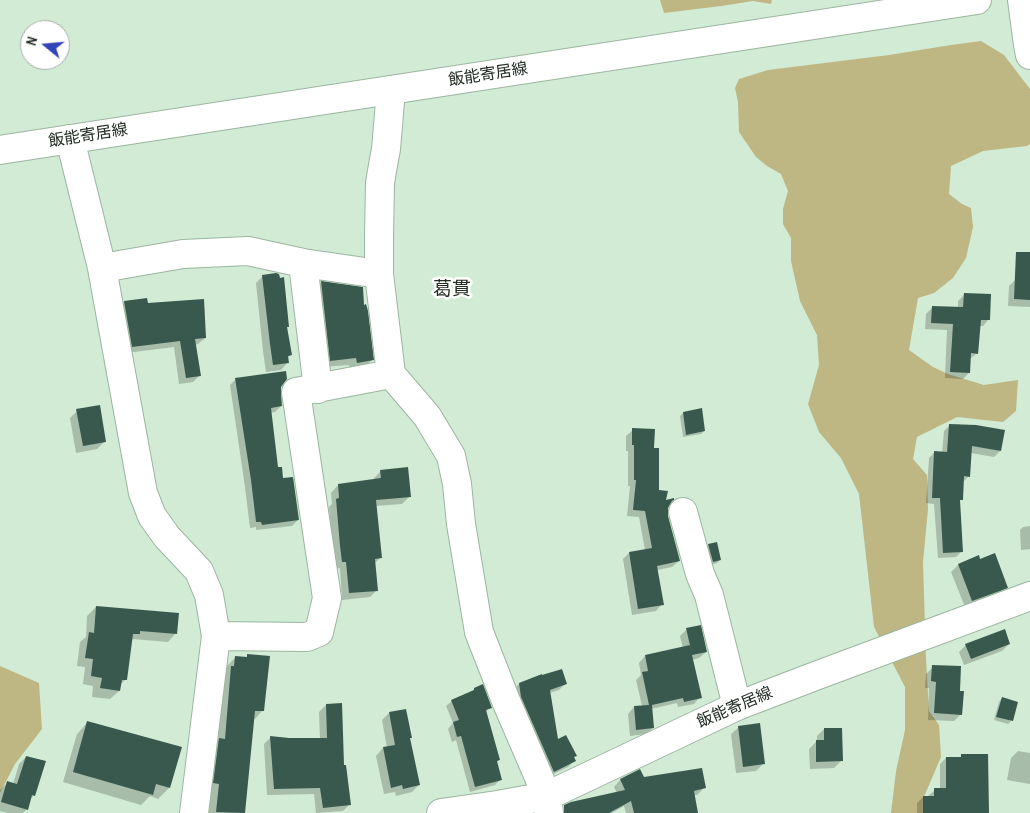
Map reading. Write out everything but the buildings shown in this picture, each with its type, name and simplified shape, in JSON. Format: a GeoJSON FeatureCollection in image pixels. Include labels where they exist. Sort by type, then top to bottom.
{"type":"FeatureCollection","features":[{"type":"Feature","properties":{"kind":"street","name":"飯能寄居線"},"geometry":{"type":"LineString","coordinates":[[0,150],[977,0]]}},
{"type":"Feature","properties":{"kind":"street"},"geometry":{"type":"LineString","coordinates":[[1022,0],[1030,55]]}},
{"type":"Feature","properties":{"kind":"street"},"geometry":{"type":"LineString","coordinates":[[391,90],[386,149],[380,183],[379,237],[379,274],[391,374],[427,416],[450,456],[457,484],[461,524],[478,632],[548,804]]}},
{"type":"Feature","properties":{"kind":"street"},"geometry":{"type":"LineString","coordinates":[[70,139],[102,268],[143,493],[152,516],[199,571],[209,595],[216,636],[194,813]]}},
{"type":"Feature","properties":{"kind":"street"},"geometry":{"type":"LineString","coordinates":[[102,268],[182,254],[248,251],[303,263],[379,274]]}},
{"type":"Feature","properties":{"kind":"street"},"geometry":{"type":"LineString","coordinates":[[303,263],[318,389]]}},
{"type":"Feature","properties":{"kind":"street"},"geometry":{"type":"LineString","coordinates":[[216,636],[307,637],[319,632],[327,598],[296,392],[391,374]]}},
{"type":"Feature","properties":{"kind":"street"},"geometry":{"type":"LineString","coordinates":[[683,512],[700,574],[709,595],[737,706]]}},
{"type":"Feature","properties":{"kind":"street","name":"飯能寄居線"},"geometry":{"type":"LineString","coordinates":[[441,813],[497,805],[548,804],[737,706],[1030,596]]}},
{"type":"Feature","properties":{"kind":"shaded area"},"geometry":{"type":"Polygon","coordinates":[[[660,0],[772,0],[771,4],[753,1],[664,13],[660,0]]]}},
{"type":"Feature","properties":{"kind":"shaded area"},"geometry":{"type":"Polygon","coordinates":[[[981,41],[1004,55],[1030,89],[1030,144],[1027,146],[983,151],[951,166],[949,194],[971,208],[973,227],[966,258],[953,278],[934,293],[918,298],[909,350],[933,367],[948,374],[984,385],[1018,380],[1016,411],[1003,422],[957,417],[917,437],[913,459],[927,475],[928,509],[923,562],[929,711],[939,725],[941,757],[923,799],[925,813],[891,813],[896,771],[905,730],[905,687],[874,627],[859,494],[841,458],[819,432],[808,404],[819,365],[817,335],[800,301],[791,261],[791,238],[783,224],[783,209],[788,191],[781,174],[756,157],[739,132],[738,102],[735,88],[739,79],[768,70],[981,41]]]}},
{"type":"Feature","properties":{"kind":"shaded area"},"geometry":{"type":"Polygon","coordinates":[[[0,666],[39,683],[42,729],[15,764],[0,793],[0,666]]]}},
{"type":"Feature","properties":{"kind":"district","name":"葛貫"},"geometry":{"type":"Point","coordinates":[452,290]}}]}
